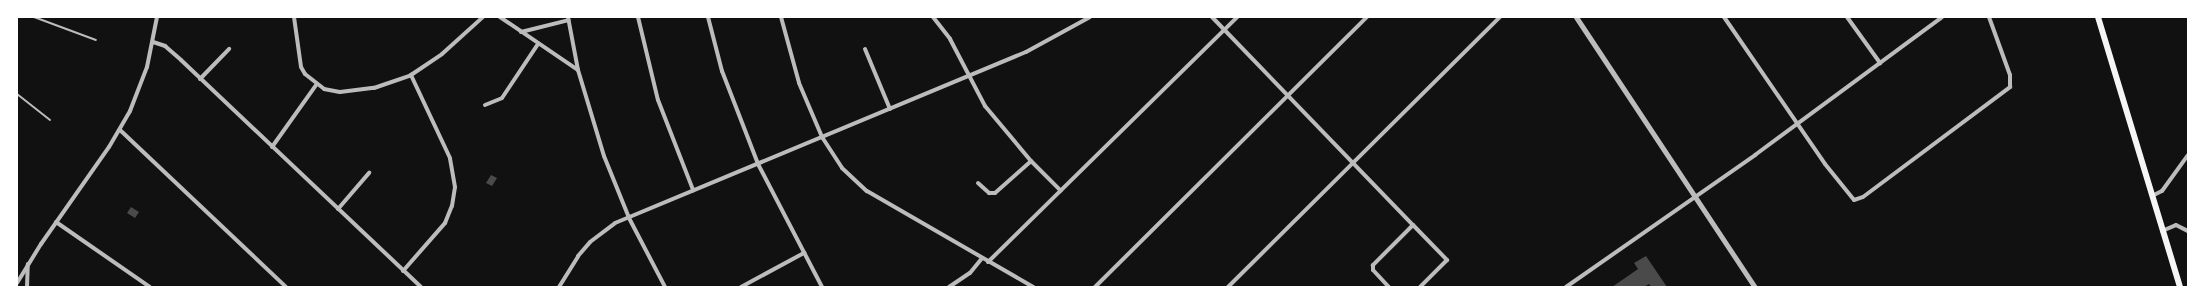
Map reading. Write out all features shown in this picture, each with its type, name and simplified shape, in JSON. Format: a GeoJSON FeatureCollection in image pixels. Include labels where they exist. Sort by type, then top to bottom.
{"type":"FeatureCollection","features":[{"type":"Feature","properties":{"kind":"main road"},"geometry":{"type":"LineString","coordinates":[[2098,17],[2180,287]]}},
{"type":"Feature","properties":{"kind":"street"},"geometry":{"type":"LineString","coordinates":[[17,283],[56,222],[120,130],[140,87],[153,42],[157,17]]}},
{"type":"Feature","properties":{"kind":"street"},"geometry":{"type":"LineString","coordinates":[[294,17],[301,67],[316,84],[333,92],[347,92],[374,88],[411,75],[459,40],[483,17]]}},
{"type":"Feature","properties":{"kind":"street"},"geometry":{"type":"LineString","coordinates":[[500,17],[578,70]]}},
{"type":"Feature","properties":{"kind":"street"},"geometry":{"type":"LineString","coordinates":[[638,17],[656,93],[693,190]]}},
{"type":"Feature","properties":{"kind":"street"},"geometry":{"type":"LineString","coordinates":[[708,17],[722,71],[758,164],[822,287]]}},
{"type":"Feature","properties":{"kind":"street"},"geometry":{"type":"LineString","coordinates":[[781,17],[799,83],[822,137],[842,168],[867,191],[1033,287]]}},
{"type":"Feature","properties":{"kind":"street"},"geometry":{"type":"LineString","coordinates":[[933,17],[950,40],[985,106],[1031,161],[1061,191]]}},
{"type":"Feature","properties":{"kind":"street"},"geometry":{"type":"LineString","coordinates":[[559,287],[578,256],[590,242],[615,223],[968,76],[1048,41],[1090,17]]}},
{"type":"Feature","properties":{"kind":"street"},"geometry":{"type":"LineString","coordinates":[[1212,17],[1391,201],[1412,225],[1448,260],[1420,287]]}},
{"type":"Feature","properties":{"kind":"street"},"geometry":{"type":"LineString","coordinates":[[988,262],[1237,17]]}},
{"type":"Feature","properties":{"kind":"street"},"geometry":{"type":"LineString","coordinates":[[1095,287],[1367,17]]}},
{"type":"Feature","properties":{"kind":"street"},"geometry":{"type":"LineString","coordinates":[[1228,287],[1500,17]]}},
{"type":"Feature","properties":{"kind":"street"},"geometry":{"type":"LineString","coordinates":[[1576,17],[1755,287]]}},
{"type":"Feature","properties":{"kind":"street"},"geometry":{"type":"LineString","coordinates":[[1724,17],[1797,124],[1850,197],[1854,200],[1863,197],[2010,88],[2010,75],[1989,17]]}},
{"type":"Feature","properties":{"kind":"street"},"geometry":{"type":"LineString","coordinates":[[1847,17],[1880,62]]}},
{"type":"Feature","properties":{"kind":"street"},"geometry":{"type":"LineString","coordinates":[[1566,287],[1797,124],[1942,17]]}},
{"type":"Feature","properties":{"kind":"street"},"geometry":{"type":"LineString","coordinates":[[521,32],[569,19],[578,70],[594,128],[629,218],[665,287]]}},
{"type":"Feature","properties":{"kind":"street"},"geometry":{"type":"LineString","coordinates":[[153,42],[165,46],[421,287]]}},
{"type":"Feature","properties":{"kind":"street"},"geometry":{"type":"LineString","coordinates":[[484,104],[502,98],[538,44]]}},
{"type":"Feature","properties":{"kind":"street"},"geometry":{"type":"LineString","coordinates":[[200,79],[229,49]]}},
{"type":"Feature","properties":{"kind":"street"},"geometry":{"type":"LineString","coordinates":[[865,49],[890,109]]}},
{"type":"Feature","properties":{"kind":"street"},"geometry":{"type":"LineString","coordinates":[[403,271],[445,223],[452,206],[455,187],[454,168],[411,75]]}},
{"type":"Feature","properties":{"kind":"street"},"geometry":{"type":"LineString","coordinates":[[272,147],[316,84]]}},
{"type":"Feature","properties":{"kind":"street"},"geometry":{"type":"LineString","coordinates":[[120,130],[286,287]]}},
{"type":"Feature","properties":{"kind":"street"},"geometry":{"type":"LineString","coordinates":[[2152,196],[2162,191],[2188,154]]}},
{"type":"Feature","properties":{"kind":"street"},"geometry":{"type":"LineString","coordinates":[[978,183],[989,193],[995,193],[1031,161]]}},
{"type":"Feature","properties":{"kind":"street"},"geometry":{"type":"LineString","coordinates":[[338,209],[369,172]]}},
{"type":"Feature","properties":{"kind":"street"},"geometry":{"type":"LineString","coordinates":[[56,222],[150,287]]}},
{"type":"Feature","properties":{"kind":"street"},"geometry":{"type":"LineString","coordinates":[[1389,287],[1373,270],[1372,264],[1412,225]]}},
{"type":"Feature","properties":{"kind":"street"},"geometry":{"type":"LineString","coordinates":[[2162,231],[2176,225],[2188,231]]}},
{"type":"Feature","properties":{"kind":"street"},"geometry":{"type":"LineString","coordinates":[[742,287],[804,253]]}},
{"type":"Feature","properties":{"kind":"street"},"geometry":{"type":"LineString","coordinates":[[949,287],[975,268],[982,258]]}},
{"type":"Feature","properties":{"kind":"street"},"geometry":{"type":"LineString","coordinates":[[27,287],[28,264]]}},
{"type":"Feature","properties":{"kind":"street"},"geometry":{"type":"LineString","coordinates":[[276,287],[281,283]]}},
{"type":"Feature","properties":{"kind":"lane"},"geometry":{"type":"LineString","coordinates":[[34,17],[96,40]]}},
{"type":"Feature","properties":{"kind":"lane"},"geometry":{"type":"LineString","coordinates":[[17,94],[50,120]]}},
{"type":"Feature","properties":{"kind":"building"},"geometry":{"type":"Polygon","coordinates":[[[491,175],[497,178],[492,186],[486,183],[491,175]]]}},
{"type":"Feature","properties":{"kind":"building"},"geometry":{"type":"Polygon","coordinates":[[[131,207],[139,212],[135,218],[127,213],[131,207]]]}},
{"type":"Feature","properties":{"kind":"building"},"geometry":{"type":"Polygon","coordinates":[[[1646,256],[1667,287],[1651,287],[1649,284],[1644,287],[1612,287],[1638,269],[1634,263],[1646,256]]]}}]}
